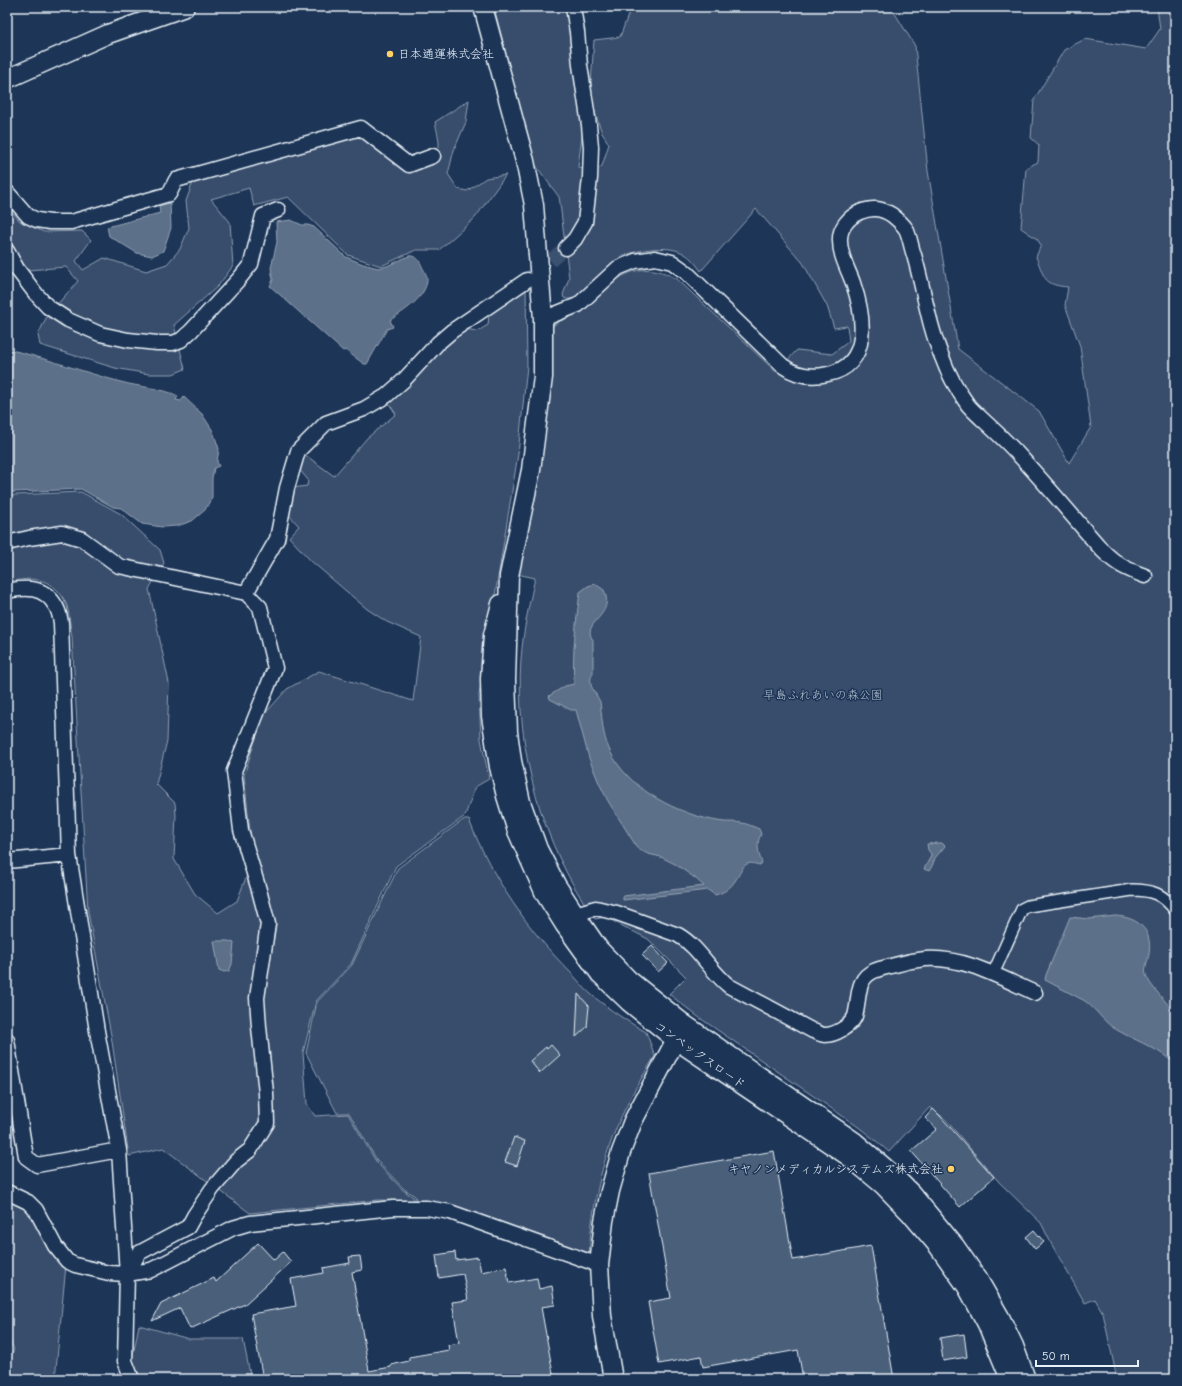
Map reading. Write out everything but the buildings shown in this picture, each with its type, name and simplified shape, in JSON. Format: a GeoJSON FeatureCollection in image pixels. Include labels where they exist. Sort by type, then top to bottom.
{"type":"FeatureCollection","features":[{"type":"Feature","properties":{"kind":"street"},"geometry":{"type":"LineString","coordinates":[[7,79],[108,34],[185,7]]}},
{"type":"Feature","properties":{"kind":"street"},"geometry":{"type":"LineString","coordinates":[[483,7],[525,161],[534,205],[543,319],[543,377],[531,470],[509,576]]}},
{"type":"Feature","properties":{"kind":"street"},"geometry":{"type":"LineString","coordinates":[[566,248],[575,239],[584,222],[590,178],[591,147],[590,125],[580,65],[573,7]]}},
{"type":"Feature","properties":{"kind":"street"},"geometry":{"type":"LineString","coordinates":[[7,192],[28,216],[38,220],[50,222],[71,222],[169,194],[176,180],[361,128],[409,165],[433,156]]}},
{"type":"Feature","properties":{"kind":"street"},"geometry":{"type":"LineString","coordinates":[[543,319],[578,305],[618,268],[635,261],[655,258],[672,262],[686,272],[792,373],[805,376],[820,376],[834,373],[848,365],[856,356],[862,342],[859,303],[842,254],[839,240],[841,233],[846,223],[854,215],[866,209],[877,208],[885,210],[898,219],[906,230],[918,270],[935,343],[947,370],[969,406],[1017,453],[1114,562],[1126,569],[1145,576]]}},
{"type":"Feature","properties":{"kind":"street"},"geometry":{"type":"LineString","coordinates":[[7,251],[17,269],[36,294],[48,307],[68,320],[100,334],[128,340],[173,343],[180,340],[191,331],[251,264],[263,216],[278,210]]}},
{"type":"Feature","properties":{"kind":"street"},"geometry":{"type":"LineString","coordinates":[[246,593],[277,539],[287,488],[298,451],[326,423],[364,409],[386,396],[403,381],[438,343],[452,331],[527,280]]}},
{"type":"Feature","properties":{"kind":"street"},"geometry":{"type":"LineString","coordinates":[[7,543],[62,533],[82,539],[119,566],[246,593],[260,608],[275,668],[234,771],[241,830],[260,890],[268,924],[257,998],[258,1027],[266,1093],[267,1123],[250,1150],[236,1162],[212,1189],[188,1227],[139,1253],[127,1274]]}},
{"type":"Feature","properties":{"kind":"street","name":"コンベックスロード"},"geometry":{"type":"LineString","coordinates":[[509,576],[506,680],[508,732],[512,761],[521,802],[538,849],[557,886],[575,914],[599,949],[629,980],[684,1024],[855,1142],[890,1172],[911,1193],[955,1246],[978,1279],[1000,1317],[1014,1346],[1026,1379]]}},
{"type":"Feature","properties":{"kind":"street","name":"コンベックスロード"},"geometry":{"type":"LineString","coordinates":[[509,576],[493,635],[490,679],[491,716],[504,789],[517,831],[545,894],[564,924],[600,974],[629,1002],[676,1040],[848,1156],[883,1184],[938,1246],[967,1287],[986,1324],[1010,1379]]}},
{"type":"Feature","properties":{"kind":"street"},"geometry":{"type":"LineString","coordinates":[[7,591],[22,588],[37,590],[48,596],[56,605],[61,623],[68,856],[97,1031],[119,1150],[127,1274],[125,1361],[132,1379]]}},
{"type":"Feature","properties":{"kind":"street"},"geometry":{"type":"LineString","coordinates":[[7,861],[68,856]]}},
{"type":"Feature","properties":{"kind":"street"},"geometry":{"type":"LineString","coordinates":[[993,974],[1022,909],[1028,906],[1132,890],[1142,890],[1151,891],[1161,896],[1168,901],[1175,910]]}},
{"type":"Feature","properties":{"kind":"street"},"geometry":{"type":"LineString","coordinates":[[575,914],[596,908],[617,913],[678,935],[687,940],[729,986],[814,1031],[826,1035],[834,1033],[852,1021],[855,1016],[860,986],[868,975],[874,971],[903,963],[925,959],[960,962],[993,974],[1035,993]]}},
{"type":"Feature","properties":{"kind":"street"},"geometry":{"type":"LineString","coordinates":[[613,1379],[602,1316],[599,1265],[604,1221],[610,1191],[621,1152],[633,1121],[684,1024]]}},
{"type":"Feature","properties":{"kind":"street"},"geometry":{"type":"LineString","coordinates":[[7,1045],[26,1157],[37,1165],[119,1150]]}},
{"type":"Feature","properties":{"kind":"street"},"geometry":{"type":"LineString","coordinates":[[7,1192],[28,1202],[36,1210],[55,1246],[67,1261],[75,1266],[109,1273],[127,1274],[151,1270],[233,1228],[250,1223],[393,1208],[427,1208],[450,1212],[599,1265]]}},
{"type":"Feature","properties":{"kind":"green space","name":"早島ふれあいの森公園"},"geometry":{"type":"Polygon","coordinates":[[[494,7],[566,7],[575,84],[584,120],[578,167],[592,173],[602,166],[609,144],[602,133],[590,98],[594,40],[620,37],[631,7],[891,7],[915,46],[928,171],[958,349],[1039,411],[1069,463],[1091,427],[1080,346],[1065,305],[1068,287],[1054,284],[1046,279],[1036,257],[1041,245],[1037,239],[1021,228],[1026,168],[1038,162],[1039,145],[1031,138],[1034,100],[1064,50],[1085,39],[1146,49],[1160,29],[1157,7],[1175,7],[1175,1379],[1117,1379],[1103,1313],[1095,1299],[1085,1303],[1041,1223],[999,1182],[945,1119],[930,1107],[889,1152],[857,1126],[697,1016],[669,994],[686,977],[648,939],[605,917],[595,919],[576,890],[560,860],[536,795],[528,762],[523,728],[520,693],[521,659],[528,608],[535,578],[517,574],[551,330],[553,326],[619,278],[634,271],[655,270],[677,279],[776,372],[797,350],[832,354],[849,341],[847,326],[834,328],[827,306],[803,263],[756,209],[701,271],[687,256],[681,252],[667,249],[650,249],[632,253],[619,259],[581,295],[571,299],[564,298],[563,295],[569,278],[559,197],[534,163],[494,7]]]}},
{"type":"Feature","properties":{"kind":"green space"},"geometry":{"type":"Polygon","coordinates":[[[469,100],[466,122],[454,150],[448,174],[458,189],[467,191],[486,178],[506,175],[475,218],[439,250],[416,250],[381,266],[348,255],[288,197],[254,206],[249,188],[211,199],[230,222],[233,266],[218,286],[174,325],[185,369],[173,374],[149,374],[115,368],[40,345],[38,335],[47,316],[78,281],[66,267],[28,270],[9,243],[7,244],[7,207],[21,222],[44,232],[82,231],[91,240],[76,261],[83,270],[104,258],[146,271],[167,264],[180,249],[189,228],[186,201],[193,182],[358,132],[408,170],[431,165],[439,149],[439,139],[435,122],[469,100]]]}},
{"type":"Feature","properties":{"kind":"green space"},"geometry":{"type":"Polygon","coordinates":[[[526,287],[527,366],[518,454],[479,695],[481,739],[489,779],[475,787],[465,816],[396,866],[351,964],[316,1001],[303,1053],[307,1104],[315,1116],[348,1114],[377,1163],[403,1190],[413,1197],[415,1201],[379,1200],[250,1213],[163,1148],[129,1156],[111,1035],[88,912],[72,637],[69,614],[67,606],[57,589],[50,584],[35,579],[26,579],[7,583],[7,497],[15,495],[81,492],[121,514],[160,550],[164,563],[149,589],[169,683],[167,741],[156,784],[175,803],[176,815],[174,859],[195,894],[218,913],[237,901],[253,859],[244,775],[263,716],[287,689],[319,671],[413,701],[421,637],[387,622],[367,609],[311,561],[289,537],[299,526],[288,514],[292,488],[307,486],[308,480],[299,469],[304,454],[334,476],[367,438],[396,414],[387,401],[430,357],[463,329],[478,331],[488,325],[489,315],[526,287]]]}},
{"type":"Feature","properties":{"kind":"green space"},"geometry":{"type":"Polygon","coordinates":[[[463,820],[469,820],[500,883],[541,940],[590,994],[619,1016],[646,1032],[655,1056],[629,1100],[618,1124],[605,1160],[596,1198],[589,1255],[416,1202],[415,1196],[404,1189],[378,1162],[349,1113],[337,1113],[306,1053],[317,1002],[352,965],[398,868],[463,820]]]}},
{"type":"Feature","properties":{"kind":"green space"},"geometry":{"type":"Polygon","coordinates":[[[7,1198],[27,1209],[66,1265],[55,1379],[7,1379],[7,1366],[14,1349],[7,1336],[7,1198]]]}},
{"type":"Feature","properties":{"kind":"green space"},"geometry":{"type":"Polygon","coordinates":[[[139,1325],[189,1339],[243,1339],[251,1379],[141,1379],[132,1360],[139,1325]]]}},
{"type":"Feature","properties":{"kind":"shaded area"},"geometry":{"type":"Polygon","coordinates":[[[170,203],[171,228],[163,251],[152,256],[137,253],[109,236],[107,227],[160,213],[159,206],[170,203]]]}},
{"type":"Feature","properties":{"kind":"shaded area"},"geometry":{"type":"Polygon","coordinates":[[[291,220],[302,225],[314,227],[346,257],[363,264],[378,268],[387,266],[409,256],[413,256],[421,264],[426,273],[426,286],[423,292],[419,298],[390,320],[393,327],[387,329],[367,364],[364,364],[345,350],[343,351],[270,286],[273,280],[271,268],[277,242],[276,222],[291,220]]]}},
{"type":"Feature","properties":{"kind":"shaded area"},"geometry":{"type":"Polygon","coordinates":[[[7,349],[128,384],[172,393],[178,396],[176,400],[181,401],[184,397],[202,414],[213,431],[219,449],[217,462],[219,466],[214,468],[212,478],[212,497],[205,510],[192,521],[177,526],[162,527],[142,524],[121,508],[113,507],[81,489],[14,492],[7,494],[7,349]]]}},
{"type":"Feature","properties":{"kind":"shaded area"},"geometry":{"type":"Polygon","coordinates":[[[595,584],[604,590],[606,607],[591,628],[590,634],[593,640],[593,673],[591,677],[591,685],[600,702],[605,739],[613,758],[622,770],[645,791],[672,806],[703,818],[715,821],[742,823],[759,829],[761,834],[758,841],[758,848],[762,863],[760,865],[750,863],[746,864],[733,884],[721,893],[715,895],[708,890],[623,900],[623,896],[704,886],[675,864],[661,857],[648,854],[638,849],[608,801],[599,783],[589,758],[576,710],[571,710],[550,699],[549,696],[565,686],[574,684],[574,649],[580,592],[588,586],[595,584]]]}},
{"type":"Feature","properties":{"kind":"shaded area"},"geometry":{"type":"Polygon","coordinates":[[[942,843],[945,846],[935,858],[929,871],[924,869],[931,856],[927,844],[942,843]]]}},
{"type":"Feature","properties":{"kind":"shaded area"},"geometry":{"type":"Polygon","coordinates":[[[1115,916],[1131,919],[1137,922],[1142,926],[1149,938],[1150,946],[1146,975],[1154,989],[1175,1012],[1175,1061],[1112,1027],[1085,1001],[1045,980],[1070,917],[1089,919],[1115,916]]]}},
{"type":"Feature","properties":{"kind":"shaded area"},"geometry":{"type":"Polygon","coordinates":[[[214,941],[228,941],[234,943],[232,964],[229,971],[224,972],[219,970],[214,941]]]}},
{"type":"Feature","properties":{"kind":"tunnel"},"geometry":{"type":"LineString","coordinates":[[534,274],[566,248]]}},
{"type":"Feature","properties":{"kind":"place","name":"日本通運株式会社"},"geometry":{"type":"Point","coordinates":[390,54]}},
{"type":"Feature","properties":{"kind":"place","name":"キヤノンメディカルシステムズ株式会社"},"geometry":{"type":"Point","coordinates":[951,1169]}}]}
